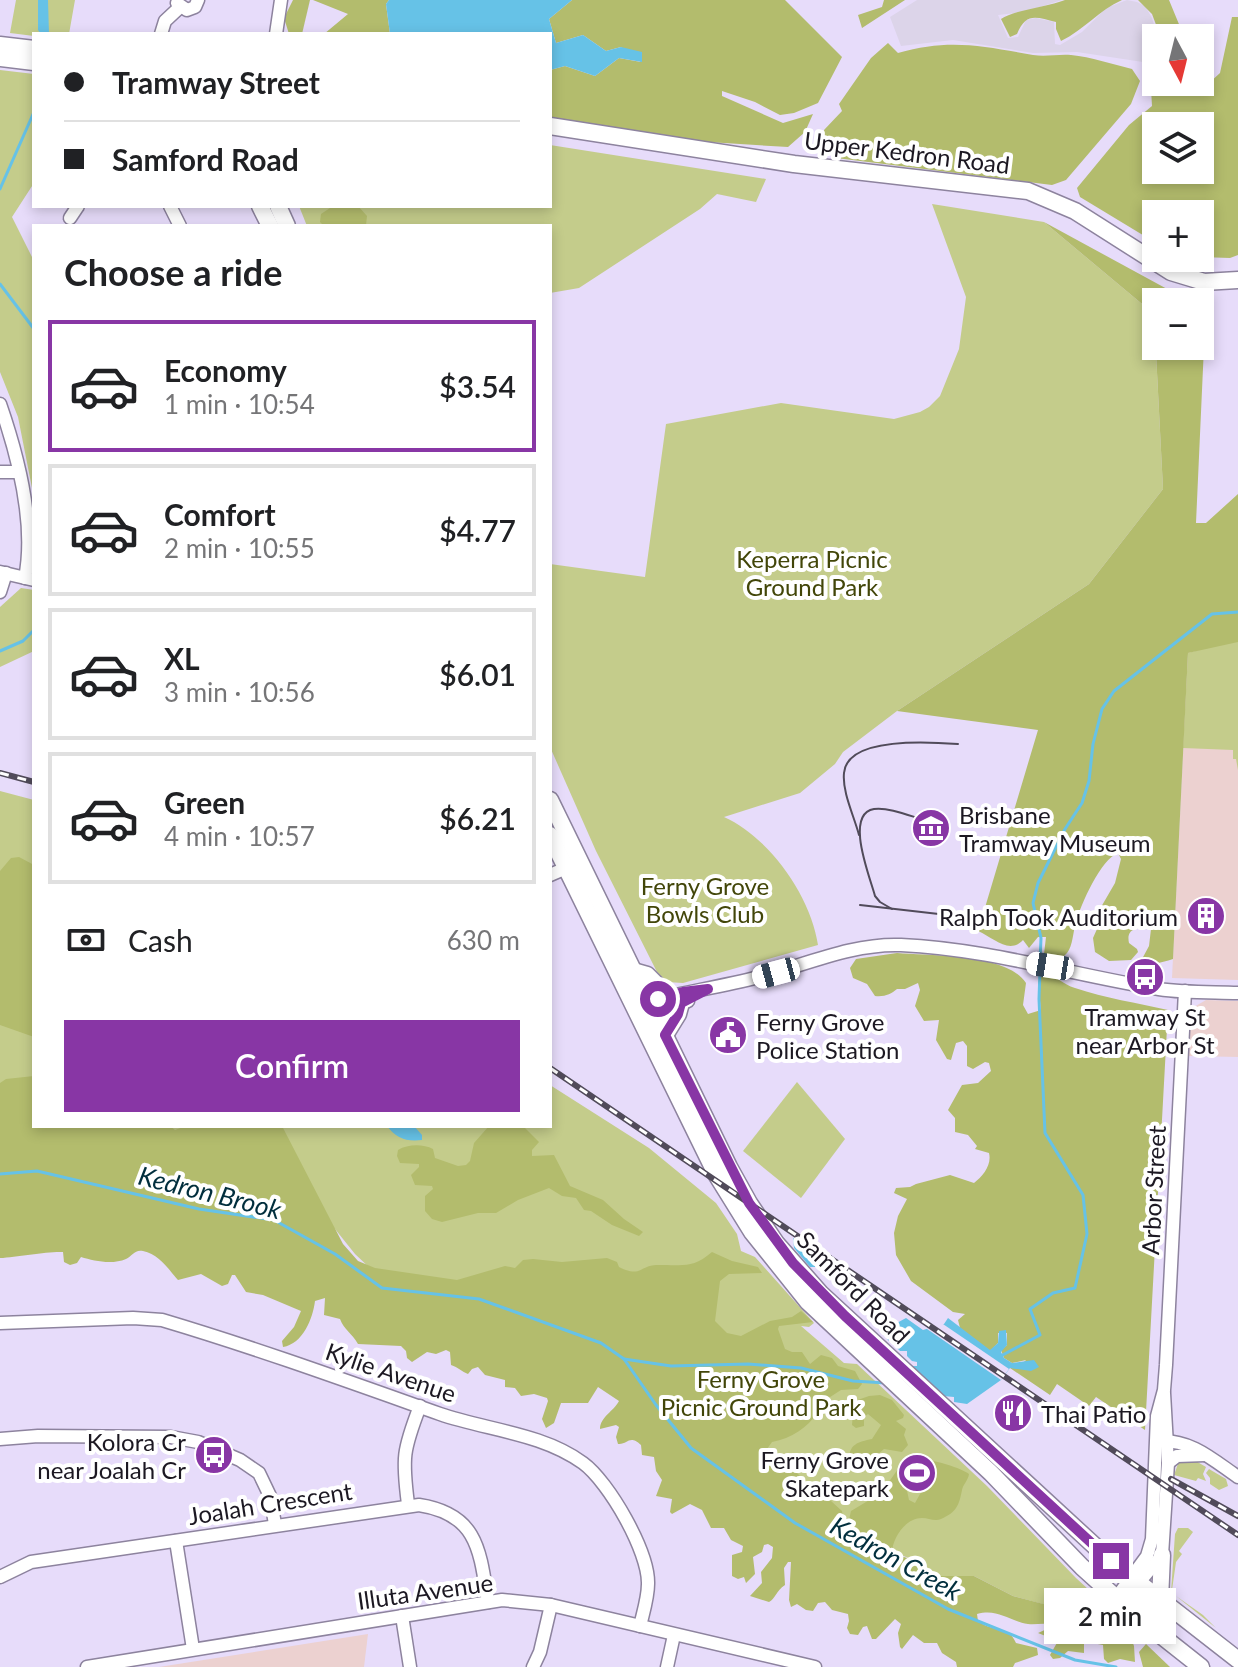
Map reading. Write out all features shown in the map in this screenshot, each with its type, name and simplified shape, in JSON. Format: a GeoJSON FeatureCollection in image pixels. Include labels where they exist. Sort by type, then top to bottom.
{"type":"FeatureCollection","features":[{"type":"Feature","properties":{"kind":"main road"},"geometry":{"type":"LineString","coordinates":[[0,45],[32,55]]}},
{"type":"Feature","properties":{"kind":"main road"},"geometry":{"type":"LineString","coordinates":[[0,58],[32,56]]}},
{"type":"Feature","properties":{"kind":"main road","name":"Upper Kedron Road"},"geometry":{"type":"LineString","coordinates":[[552,126],[794,164],[1028,191],[1075,211],[1171,272],[1204,282],[1238,280]]}},
{"type":"Feature","properties":{"kind":"main road","name":"Samford Road"},"geometry":{"type":"LineString","coordinates":[[552,809],[565,868],[633,971],[643,1008],[665,1035],[729,1167],[763,1224],[813,1285],[931,1396],[1135,1581],[1238,1660]]}},
{"type":"Feature","properties":{"kind":"main road","name":"Samford Road"},"geometry":{"type":"LineString","coordinates":[[552,839],[643,1008],[716,1174],[745,1223],[779,1269],[808,1302],[909,1395],[1119,1600],[1201,1667]]}},
{"type":"Feature","properties":{"kind":"main road"},"geometry":{"type":"LineString","coordinates":[[633,971],[647,975],[674,1000],[678,1014],[665,1035]]}},
{"type":"Feature","properties":{"kind":"main road"},"geometry":{"type":"LineString","coordinates":[[1160,1600],[1162,1555]]}},
{"type":"Feature","properties":{"kind":"street"},"geometry":{"type":"LineString","coordinates":[[162,32],[165,21],[178,4],[191,9],[198,0]]}},
{"type":"Feature","properties":{"kind":"street"},"geometry":{"type":"LineString","coordinates":[[276,32],[281,0]]}},
{"type":"Feature","properties":{"kind":"street"},"geometry":{"type":"LineString","coordinates":[[70,218],[77,208]]}},
{"type":"Feature","properties":{"kind":"street"},"geometry":{"type":"LineString","coordinates":[[0,404],[18,472],[30,579],[3,573],[0,592]]}},
{"type":"Feature","properties":{"kind":"street"},"geometry":{"type":"LineString","coordinates":[[0,472],[18,472]]}},
{"type":"Feature","properties":{"kind":"street"},"geometry":{"type":"LineString","coordinates":[[643,1008],[883,945],[1010,959],[1161,989],[1238,993]]}},
{"type":"Feature","properties":{"kind":"street","name":"Arbor Street"},"geometry":{"type":"LineString","coordinates":[[1119,1600],[1162,1555],[1168,1463],[1157,1416],[1164,1390],[1185,991]]}},
{"type":"Feature","properties":{"kind":"street","name":"Kylie Avenue"},"geometry":{"type":"LineString","coordinates":[[0,1323],[133,1318],[162,1320],[420,1406],[546,1444],[582,1463],[605,1483],[642,1553],[648,1583],[640,1626]]}},
{"type":"Feature","properties":{"kind":"street"},"geometry":{"type":"LineString","coordinates":[[408,1504],[403,1464],[405,1446],[420,1406]]}},
{"type":"Feature","properties":{"kind":"street"},"geometry":{"type":"LineString","coordinates":[[0,1439],[38,1436],[155,1437],[198,1442],[240,1460],[259,1473],[270,1496],[275,1524]]}},
{"type":"Feature","properties":{"kind":"street"},"geometry":{"type":"LineString","coordinates":[[1162,1441],[1183,1442],[1238,1477]]}},
{"type":"Feature","properties":{"kind":"street","name":"Arbor Street"},"geometry":{"type":"LineString","coordinates":[[1135,1581],[1151,1544],[1162,1441]]}},
{"type":"Feature","properties":{"kind":"street"},"geometry":{"type":"LineString","coordinates":[[1168,1463],[1177,1456],[1205,1455]]}},
{"type":"Feature","properties":{"kind":"street","name":"Joalah Crescent"},"geometry":{"type":"LineString","coordinates":[[0,1577],[31,1562],[408,1504],[431,1506],[462,1522],[478,1546],[488,1602]]}},
{"type":"Feature","properties":{"kind":"street"},"geometry":{"type":"LineString","coordinates":[[176,1541],[193,1649]]}},
{"type":"Feature","properties":{"kind":"street","name":"Illuta Avenue"},"geometry":{"type":"LineString","coordinates":[[87,1667],[502,1600],[551,1605],[815,1667]]}},
{"type":"Feature","properties":{"kind":"street"},"geometry":{"type":"LineString","coordinates":[[533,1667],[540,1652],[551,1605]]}},
{"type":"Feature","properties":{"kind":"street"},"geometry":{"type":"LineString","coordinates":[[402,1616],[410,1667]]}},
{"type":"Feature","properties":{"kind":"street"},"geometry":{"type":"LineString","coordinates":[[667,1667],[674,1635]]}},
{"type":"Feature","properties":{"kind":"shaded area"},"geometry":{"type":"Polygon","coordinates":[[[917,0],[1062,0],[1024,12],[998,15],[1008,38],[1018,37],[1026,20],[1036,18],[1054,22],[1055,44],[1060,45],[1082,32],[1106,8],[1127,0],[1145,6],[1154,24],[1142,24],[1142,62],[1077,52],[1033,53],[953,40],[901,46],[890,17],[917,0]]]}},
{"type":"Feature","properties":{"kind":"shaded area"},"geometry":{"type":"Polygon","coordinates":[[[1238,559],[1238,980],[1172,978],[1188,653],[1238,559]]]}},
{"type":"Feature","properties":{"kind":"shaded area"},"geometry":{"type":"Polygon","coordinates":[[[1206,1000],[1238,1001],[1238,1057],[1189,1056],[1191,1012],[1206,1000]]]}},
{"type":"Feature","properties":{"kind":"shaded area"},"geometry":{"type":"Polygon","coordinates":[[[368,1634],[364,1667],[159,1667],[368,1634]]]}},
{"type":"Feature","properties":{"kind":"green space"},"geometry":{"type":"Polygon","coordinates":[[[16,0],[75,0],[69,32],[32,32],[32,36],[10,33],[16,0]]]}},
{"type":"Feature","properties":{"kind":"green space"},"geometry":{"type":"Polygon","coordinates":[[[293,0],[310,0],[302,32],[288,32],[284,18],[293,0]]]}},
{"type":"Feature","properties":{"kind":"green space"},"geometry":{"type":"Polygon","coordinates":[[[313,0],[389,0],[386,4],[390,32],[326,32],[348,14],[313,0]]]}},
{"type":"Feature","properties":{"kind":"green space"},"geometry":{"type":"Polygon","coordinates":[[[572,0],[785,0],[842,57],[818,103],[794,113],[780,115],[755,102],[722,91],[722,96],[783,123],[813,114],[805,132],[788,147],[708,142],[552,117],[552,69],[565,66],[595,76],[619,58],[641,62],[621,47],[606,51],[583,35],[556,43],[549,19],[572,0]]]}},
{"type":"Feature","properties":{"kind":"green space"},"geometry":{"type":"Polygon","coordinates":[[[884,0],[905,0],[862,28],[858,15],[882,7],[884,0]]]}},
{"type":"Feature","properties":{"kind":"green space"},"geometry":{"type":"Polygon","coordinates":[[[1065,0],[1122,0],[1061,41],[1056,22],[1028,19],[1017,34],[1010,37],[1001,19],[1014,13],[1065,0]]]}},
{"type":"Feature","properties":{"kind":"green space"},"geometry":{"type":"Polygon","coordinates":[[[1138,0],[1169,0],[1179,24],[1156,24],[1152,14],[1138,0]]]}},
{"type":"Feature","properties":{"kind":"green space"},"geometry":{"type":"Polygon","coordinates":[[[1232,17],[1238,17],[1238,255],[1230,258],[1214,257],[1214,200],[1142,200],[1142,235],[1080,197],[1077,188],[1129,125],[1142,114],[1142,184],[1214,184],[1214,112],[1145,112],[1152,106],[1151,96],[1214,96],[1214,78],[1220,73],[1232,17]]]}},
{"type":"Feature","properties":{"kind":"green space"},"geometry":{"type":"Polygon","coordinates":[[[888,43],[898,53],[950,45],[982,46],[1038,56],[1079,56],[1132,69],[1140,81],[1131,104],[1066,180],[1052,185],[836,158],[825,152],[824,130],[842,111],[839,104],[871,58],[888,43]]]}},
{"type":"Feature","properties":{"kind":"green space"},"geometry":{"type":"Polygon","coordinates":[[[0,70],[32,74],[32,186],[12,217],[32,257],[32,488],[18,417],[0,372],[0,70]]]}},
{"type":"Feature","properties":{"kind":"green space"},"geometry":{"type":"Polygon","coordinates":[[[552,145],[766,179],[756,202],[717,194],[700,209],[579,288],[552,293],[552,224],[306,224],[300,208],[552,208],[552,145]]]}},
{"type":"Feature","properties":{"kind":"green space","name":"Keperra Picnic Ground Park"},"geometry":{"type":"Polygon","coordinates":[[[932,204],[1044,222],[1142,304],[1142,360],[1156,360],[1163,489],[1089,584],[897,711],[843,752],[835,764],[800,793],[724,817],[757,839],[785,870],[807,907],[818,945],[683,983],[667,982],[657,972],[596,851],[552,752],[552,564],[645,577],[666,424],[781,403],[894,419],[920,412],[940,396],[959,349],[966,297],[932,204]]]}},
{"type":"Feature","properties":{"kind":"green space"},"geometry":{"type":"Polygon","coordinates":[[[330,208],[360,208],[367,216],[366,224],[322,224],[321,214],[330,208]]]}},
{"type":"Feature","properties":{"kind":"green space"},"geometry":{"type":"Polygon","coordinates":[[[1044,222],[1165,288],[1142,288],[1142,304],[1044,222]]]}},
{"type":"Feature","properties":{"kind":"green space"},"geometry":{"type":"Polygon","coordinates":[[[1156,360],[1203,360],[1196,523],[1206,523],[1238,494],[1238,642],[1188,653],[1173,959],[1149,963],[1142,959],[1149,946],[1151,929],[1148,926],[1136,929],[1129,935],[1129,943],[1138,952],[1131,960],[1109,961],[1095,952],[1093,938],[1097,929],[1097,914],[1115,883],[1121,859],[1118,853],[1105,864],[1092,883],[1075,926],[1071,946],[1062,957],[1053,958],[1044,954],[1046,937],[1038,937],[1029,948],[1023,940],[1012,946],[1001,944],[978,931],[1038,730],[897,711],[1089,584],[1163,489],[1156,360]]]}},
{"type":"Feature","properties":{"kind":"green space"},"geometry":{"type":"Polygon","coordinates":[[[21,588],[32,590],[32,652],[0,667],[0,607],[21,588]]]}},
{"type":"Feature","properties":{"kind":"green space"},"geometry":{"type":"Polygon","coordinates":[[[1238,642],[1238,770],[1233,750],[1183,748],[1188,653],[1238,642]]]}},
{"type":"Feature","properties":{"kind":"green space","name":"Ferny Grove Picnic Ground Park"},"geometry":{"type":"Polygon","coordinates":[[[0,791],[32,799],[32,1128],[552,1128],[552,1086],[649,1148],[716,1203],[737,1234],[741,1251],[755,1257],[814,1323],[809,1327],[801,1326],[844,1363],[857,1364],[987,1486],[1076,1578],[1126,1624],[1123,1626],[1013,1596],[974,1576],[938,1576],[899,1554],[872,1554],[454,1289],[373,1271],[355,1254],[315,1204],[0,1155],[0,791]]]}},
{"type":"Feature","properties":{"kind":"green space"},"geometry":{"type":"Polygon","coordinates":[[[19,857],[32,864],[32,1036],[0,1025],[0,871],[11,858],[19,857]]]}},
{"type":"Feature","properties":{"kind":"green space"},"geometry":{"type":"Polygon","coordinates":[[[897,953],[967,958],[1002,966],[1026,983],[1023,1005],[1028,1014],[1041,1010],[1038,982],[1041,976],[1046,975],[1086,992],[1168,1010],[1145,1430],[1096,1397],[1089,1406],[1057,1384],[1050,1395],[1010,1368],[1018,1368],[1026,1360],[1012,1363],[1004,1358],[1001,1350],[1007,1345],[1007,1333],[998,1333],[998,1343],[990,1351],[960,1328],[958,1320],[965,1314],[953,1312],[911,1281],[896,1255],[894,1233],[907,1199],[894,1193],[896,1188],[950,1175],[974,1183],[986,1170],[989,1153],[975,1149],[977,1146],[968,1135],[955,1132],[955,1118],[948,1110],[962,1085],[978,1083],[991,1071],[989,1063],[985,1062],[973,1069],[967,1066],[967,1046],[963,1041],[956,1043],[951,1060],[947,1059],[936,1040],[939,1020],[924,1021],[915,1006],[920,990],[918,983],[888,995],[875,996],[867,984],[853,978],[850,968],[856,959],[897,953]]]}},
{"type":"Feature","properties":{"kind":"green space","name":"Ferny Grove Picnic Ground Park"},"geometry":{"type":"Polygon","coordinates":[[[32,1076],[32,1128],[283,1128],[343,1244],[358,1261],[375,1268],[457,1280],[505,1266],[515,1268],[523,1260],[562,1262],[607,1258],[617,1262],[619,1267],[636,1271],[656,1265],[692,1264],[712,1252],[758,1267],[762,1273],[729,1274],[720,1281],[715,1321],[727,1333],[741,1336],[770,1321],[792,1317],[801,1311],[813,1322],[779,1326],[785,1349],[802,1352],[810,1364],[821,1355],[832,1358],[838,1366],[855,1371],[862,1384],[858,1389],[841,1390],[827,1399],[831,1408],[829,1411],[818,1412],[798,1432],[772,1442],[767,1449],[779,1464],[793,1469],[801,1477],[806,1494],[817,1485],[834,1488],[831,1501],[842,1511],[845,1535],[858,1541],[858,1534],[848,1524],[851,1511],[881,1493],[898,1469],[903,1472],[909,1500],[915,1503],[924,1487],[921,1463],[924,1460],[960,1469],[969,1474],[954,1511],[938,1520],[922,1518],[905,1525],[897,1536],[892,1553],[913,1560],[938,1576],[974,1576],[1013,1596],[1126,1624],[1134,1646],[1135,1662],[1120,1659],[1108,1663],[1104,1659],[1103,1645],[1087,1642],[1084,1643],[1084,1653],[1068,1651],[1060,1658],[1053,1659],[1050,1655],[1058,1641],[1038,1633],[1049,1628],[1048,1624],[1028,1624],[984,1613],[977,1614],[978,1621],[983,1625],[1009,1633],[1016,1643],[1037,1648],[1038,1655],[1015,1663],[1013,1667],[957,1667],[956,1662],[942,1653],[937,1643],[924,1643],[913,1635],[902,1649],[898,1633],[901,1624],[895,1619],[876,1639],[872,1639],[867,1626],[858,1635],[850,1634],[848,1614],[832,1610],[825,1602],[818,1603],[813,1611],[797,1604],[791,1607],[791,1562],[784,1568],[785,1585],[771,1601],[750,1596],[762,1583],[761,1572],[772,1558],[773,1547],[764,1545],[762,1552],[753,1557],[755,1574],[746,1583],[744,1577],[738,1579],[732,1576],[732,1555],[742,1552],[743,1546],[731,1540],[724,1528],[711,1528],[702,1510],[690,1504],[672,1514],[670,1512],[672,1499],[656,1496],[662,1480],[656,1471],[654,1457],[642,1455],[641,1445],[634,1440],[618,1444],[616,1437],[619,1427],[616,1425],[600,1429],[602,1421],[619,1401],[598,1387],[588,1403],[561,1403],[554,1423],[546,1428],[542,1419],[547,1398],[534,1394],[521,1396],[515,1388],[505,1387],[505,1380],[485,1375],[478,1367],[468,1374],[451,1365],[450,1352],[446,1350],[436,1354],[427,1352],[412,1362],[401,1346],[358,1344],[340,1319],[324,1315],[325,1298],[315,1301],[312,1315],[301,1336],[283,1347],[282,1341],[294,1327],[301,1311],[263,1295],[246,1292],[235,1275],[222,1286],[201,1274],[178,1280],[159,1259],[140,1251],[121,1261],[103,1262],[81,1257],[77,1263],[70,1265],[64,1262],[63,1252],[0,1258],[0,1083],[6,1079],[32,1076]]]}},
{"type":"Feature","properties":{"kind":"green space"},"geometry":{"type":"Polygon","coordinates":[[[797,1082],[845,1139],[801,1198],[743,1151],[797,1082]]]}},
{"type":"Feature","properties":{"kind":"green space"},"geometry":{"type":"Polygon","coordinates":[[[487,1128],[525,1128],[539,1142],[532,1150],[532,1156],[554,1155],[570,1186],[603,1200],[643,1232],[639,1236],[612,1225],[591,1211],[584,1210],[576,1198],[562,1196],[549,1188],[496,1213],[478,1213],[442,1222],[432,1219],[425,1211],[425,1196],[433,1189],[432,1186],[415,1185],[411,1175],[419,1164],[400,1163],[398,1150],[425,1146],[433,1149],[435,1158],[458,1166],[470,1161],[474,1143],[487,1128]]]}},
{"type":"Feature","properties":{"kind":"green space"},"geometry":{"type":"Polygon","coordinates":[[[880,1395],[892,1400],[904,1415],[896,1421],[906,1429],[904,1435],[908,1445],[902,1452],[884,1449],[864,1466],[853,1466],[849,1455],[853,1447],[872,1439],[881,1425],[868,1414],[864,1417],[864,1426],[856,1428],[852,1425],[853,1412],[841,1412],[838,1407],[880,1395]]]}},
{"type":"Feature","properties":{"kind":"green space"},"geometry":{"type":"Polygon","coordinates":[[[1194,1460],[1206,1467],[1203,1474],[1206,1481],[1174,1475],[1179,1461],[1194,1460]]]}},
{"type":"Feature","properties":{"kind":"green space"},"geometry":{"type":"Polygon","coordinates":[[[1209,1469],[1226,1479],[1228,1486],[1219,1490],[1210,1484],[1206,1473],[1209,1469]]]}},
{"type":"Feature","properties":{"kind":"green space"},"geometry":{"type":"Polygon","coordinates":[[[1178,1528],[1188,1528],[1193,1532],[1179,1551],[1182,1554],[1176,1562],[1172,1590],[1176,1596],[1171,1592],[1175,1534],[1178,1528]]]}},
{"type":"Feature","properties":{"kind":"green space"},"geometry":{"type":"Polygon","coordinates":[[[1176,1596],[1203,1615],[1216,1628],[1176,1596]]]}},
{"type":"Feature","properties":{"kind":"green space"},"geometry":{"type":"Polygon","coordinates":[[[1146,1644],[1170,1667],[1143,1667],[1139,1652],[1146,1644]]]}},
{"type":"Feature","properties":{"kind":"water"},"geometry":{"type":"Polygon","coordinates":[[[38,0],[48,0],[49,32],[38,30],[38,0]]]}},
{"type":"Feature","properties":{"kind":"water"},"geometry":{"type":"Polygon","coordinates":[[[389,0],[572,0],[549,19],[556,43],[583,35],[606,51],[621,47],[642,52],[642,62],[619,58],[595,76],[565,66],[552,69],[552,32],[390,32],[386,4],[389,0]]]}},
{"type":"Feature","properties":{"kind":"water"},"geometry":{"type":"Polygon","coordinates":[[[389,1128],[416,1128],[422,1140],[411,1140],[394,1134],[389,1128]]]}},
{"type":"Feature","properties":{"kind":"water"},"geometry":{"type":"Polygon","coordinates":[[[793,1238],[824,1259],[822,1267],[810,1267],[794,1248],[793,1238]]]}},
{"type":"Feature","properties":{"kind":"water"},"geometry":{"type":"Polygon","coordinates":[[[906,1318],[923,1330],[944,1324],[948,1318],[990,1350],[998,1343],[999,1331],[1006,1330],[1007,1345],[1001,1352],[1004,1358],[1012,1363],[1034,1360],[1039,1367],[1031,1371],[1010,1368],[1001,1380],[967,1404],[954,1402],[954,1397],[943,1396],[910,1366],[917,1366],[917,1362],[907,1356],[907,1351],[896,1347],[896,1341],[889,1341],[884,1335],[884,1330],[906,1318]]]}},
{"type":"Feature","properties":{"kind":"pier"},"geometry":{"type":"Polygon","coordinates":[[[940,1322],[1009,1369],[1001,1380],[927,1329],[931,1324],[940,1322]]]}},
{"type":"Feature","properties":{"kind":"waterway"},"geometry":{"type":"LineString","coordinates":[[0,189],[32,117]]}},
{"type":"Feature","properties":{"kind":"waterway"},"geometry":{"type":"LineString","coordinates":[[0,284],[32,326]]}},
{"type":"Feature","properties":{"kind":"waterway"},"geometry":{"type":"LineString","coordinates":[[1040,962],[1041,938],[1033,903],[1038,883],[1082,803],[1102,709],[1114,691],[1212,614],[1238,612]]}},
{"type":"Feature","properties":{"kind":"waterway"},"geometry":{"type":"LineString","coordinates":[[0,651],[23,641],[32,632]]}},
{"type":"Feature","properties":{"kind":"waterway"},"geometry":{"type":"LineString","coordinates":[[999,1357],[1040,1335],[1030,1309],[1053,1293],[1075,1288],[1087,1234],[1083,1195],[1045,1133],[1040,970]]}},
{"type":"Feature","properties":{"kind":"waterway","name":"Kedron Brook"},"geometry":{"type":"LineString","coordinates":[[0,1174],[37,1171],[199,1209],[274,1220],[335,1254],[382,1288],[479,1299],[601,1343],[624,1359],[691,1448],[795,1523],[948,1609],[1075,1660],[1116,1667]]}},
{"type":"Feature","properties":{"kind":"waterway"},"geometry":{"type":"LineString","coordinates":[[624,1359],[671,1366],[748,1364],[801,1368],[853,1381],[886,1383]]}},
{"type":"Feature","properties":{"kind":"tram line"},"geometry":{"type":"LineString","coordinates":[[859,835],[845,788],[844,773],[849,761],[859,753],[892,744],[958,744]]}},
{"type":"Feature","properties":{"kind":"tram line"},"geometry":{"type":"LineString","coordinates":[[892,909],[875,896],[861,847],[861,822],[865,813],[874,809],[924,820]]}},
{"type":"Feature","properties":{"kind":"tram line"},"geometry":{"type":"LineString","coordinates":[[860,905],[965,917]]}},
{"type":"Feature","properties":{"kind":"railway"},"geometry":{"type":"LineString","coordinates":[[0,773],[32,781]]}},
{"type":"Feature","properties":{"kind":"railway"},"geometry":{"type":"LineString","coordinates":[[552,1069],[1238,1535]]}},
{"type":"Feature","properties":{"kind":"railway"},"geometry":{"type":"LineString","coordinates":[[1171,1479],[1238,1516]]}},
{"type":"Feature","properties":{"kind":"place","name":"Brisbane Tramway Museum"},"geometry":{"type":"Point","coordinates":[931,828]}},
{"type":"Feature","properties":{"kind":"place","name":"Ralph Took Auditorium"},"geometry":{"type":"Point","coordinates":[1206,916]}},
{"type":"Feature","properties":{"kind":"place","name":"Tramway St near Arbor St"},"geometry":{"type":"Point","coordinates":[1145,977]}},
{"type":"Feature","properties":{"kind":"place","name":"Ferny Grove Police Station"},"geometry":{"type":"Point","coordinates":[728,1035]}},
{"type":"Feature","properties":{"kind":"place","name":"Thai Patio"},"geometry":{"type":"Point","coordinates":[1013,1413]}},
{"type":"Feature","properties":{"kind":"place","name":"Kolora Cr near Joalah Cr"},"geometry":{"type":"Point","coordinates":[214,1455]}},
{"type":"Feature","properties":{"kind":"place","name":"Ferny Grove Skatepark"},"geometry":{"type":"Point","coordinates":[917,1473]}},
{"type":"Feature","properties":{"kind":"route"},"geometry":{"type":"LineString","coordinates":[[658,999],[708,989],[681,1003],[665,1035],[729,1167],[776,1243],[833,1305],[1111,1561]]}},
{"type":"Feature","properties":{"kind":"park label","name":"Ferny Grove Bowls Club"},"geometry":{"type":"Point","coordinates":[705,899]}},
{"type":"Feature","properties":{"kind":"water label","name":"Kedron Creek"},"geometry":{"type":"Point","coordinates":[896,1558]}}]}
